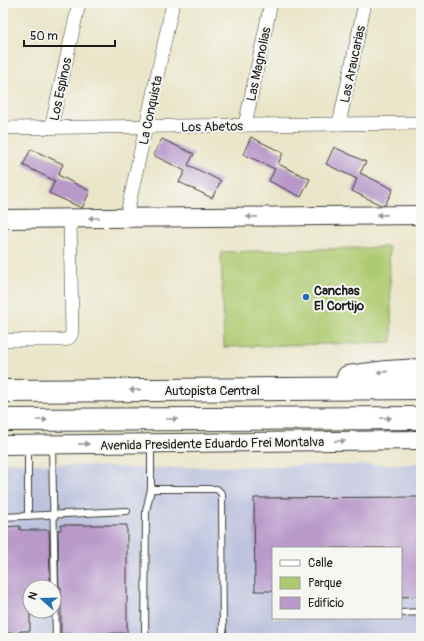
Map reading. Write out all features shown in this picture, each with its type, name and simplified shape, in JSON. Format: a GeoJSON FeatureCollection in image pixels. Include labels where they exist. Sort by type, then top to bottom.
{"type":"FeatureCollection","features":[{"type":"Feature","properties":{"kind":"highway"},"geometry":{"type":"LineString","coordinates":[[286,389],[338,378],[387,372],[421,370]]}},
{"type":"Feature","properties":{"kind":"highway","name":"Autopista Central"},"geometry":{"type":"LineString","coordinates":[[3,391],[421,388]]}},
{"type":"Feature","properties":{"kind":"highway"},"geometry":{"type":"LineString","coordinates":[[3,420],[421,418]]}},
{"type":"Feature","properties":{"kind":"main road"},"geometry":{"type":"LineString","coordinates":[[3,219],[421,215]]}},
{"type":"Feature","properties":{"kind":"main road","name":"Avenida Presidente Eduardo Frei Montalva"},"geometry":{"type":"LineString","coordinates":[[3,445],[421,440]]}},
{"type":"Feature","properties":{"kind":"street","name":"Los Espinos"},"geometry":{"type":"LineString","coordinates":[[51,128],[79,3]]}},
{"type":"Feature","properties":{"kind":"street","name":"La Conquista"},"geometry":{"type":"LineString","coordinates":[[126,218],[173,3]]}},
{"type":"Feature","properties":{"kind":"street","name":"Las Magnolias"},"geometry":{"type":"LineString","coordinates":[[245,125],[271,3]]}},
{"type":"Feature","properties":{"kind":"street","name":"Las Araucarias"},"geometry":{"type":"LineString","coordinates":[[339,124],[365,3]]}},
{"type":"Feature","properties":{"kind":"street","name":"Los Abetos"},"geometry":{"type":"LineString","coordinates":[[3,128],[421,123]]}},
{"type":"Feature","properties":{"kind":"street"},"geometry":{"type":"LineString","coordinates":[[3,340],[64,340],[72,336],[70,218]]}},
{"type":"Feature","properties":{"kind":"lane"},"geometry":{"type":"LineString","coordinates":[[145,638],[146,511],[151,489],[151,443]]}},
{"type":"Feature","properties":{"kind":"lane"},"geometry":{"type":"LineString","coordinates":[[52,444],[56,638]]}},
{"type":"Feature","properties":{"kind":"lane"},"geometry":{"type":"LineString","coordinates":[[28,445],[28,516]]}},
{"type":"Feature","properties":{"kind":"lane"},"geometry":{"type":"LineString","coordinates":[[151,489],[217,489],[222,494],[223,638]]}},
{"type":"Feature","properties":{"kind":"lane"},"geometry":{"type":"LineString","coordinates":[[3,517],[128,511]]}},
{"type":"Feature","properties":{"kind":"lane"},"geometry":{"type":"LineString","coordinates":[[402,613],[421,612]]}},
{"type":"Feature","properties":{"kind":"shaded area"},"geometry":{"type":"Polygon","coordinates":[[[421,460],[421,638],[3,638],[3,462],[132,468],[413,464],[421,460]]]}},
{"type":"Feature","properties":{"kind":"green space","name":"Canchas El Cortijo"},"geometry":{"type":"Polygon","coordinates":[[[389,247],[392,342],[224,347],[221,252],[389,247]]]}},
{"type":"Feature","properties":{"kind":"building"},"geometry":{"type":"Polygon","coordinates":[[[251,137],[283,153],[278,164],[310,179],[301,197],[269,181],[275,169],[243,154],[251,137]]]}},
{"type":"Feature","properties":{"kind":"building"},"geometry":{"type":"Polygon","coordinates":[[[162,139],[194,154],[188,165],[221,181],[212,198],[179,182],[185,171],[153,155],[162,139]]]}},
{"type":"Feature","properties":{"kind":"building"},"geometry":{"type":"Polygon","coordinates":[[[334,147],[366,162],[360,173],[393,189],[385,205],[381,205],[352,191],[357,179],[326,164],[334,147]]]}},
{"type":"Feature","properties":{"kind":"building"},"geometry":{"type":"Polygon","coordinates":[[[31,149],[63,164],[58,175],[90,191],[82,208],[49,193],[55,181],[23,165],[31,149]]]}},
{"type":"Feature","properties":{"kind":"building"},"geometry":{"type":"Polygon","coordinates":[[[421,497],[421,596],[402,597],[402,547],[272,547],[272,591],[255,591],[254,498],[421,497]]]}},
{"type":"Feature","properties":{"kind":"building"},"geometry":{"type":"Polygon","coordinates":[[[61,525],[127,525],[127,633],[61,634],[62,579],[59,579],[58,530],[61,530],[61,525]]]}},
{"type":"Feature","properties":{"kind":"building"},"geometry":{"type":"Polygon","coordinates":[[[20,526],[20,530],[49,530],[50,579],[22,579],[22,619],[30,619],[30,631],[20,631],[20,633],[3,633],[3,527],[20,526]]]}},
{"type":"Feature","properties":{"kind":"place","name":"Canchas El Cortijo"},"geometry":{"type":"Point","coordinates":[306,297]}}]}
